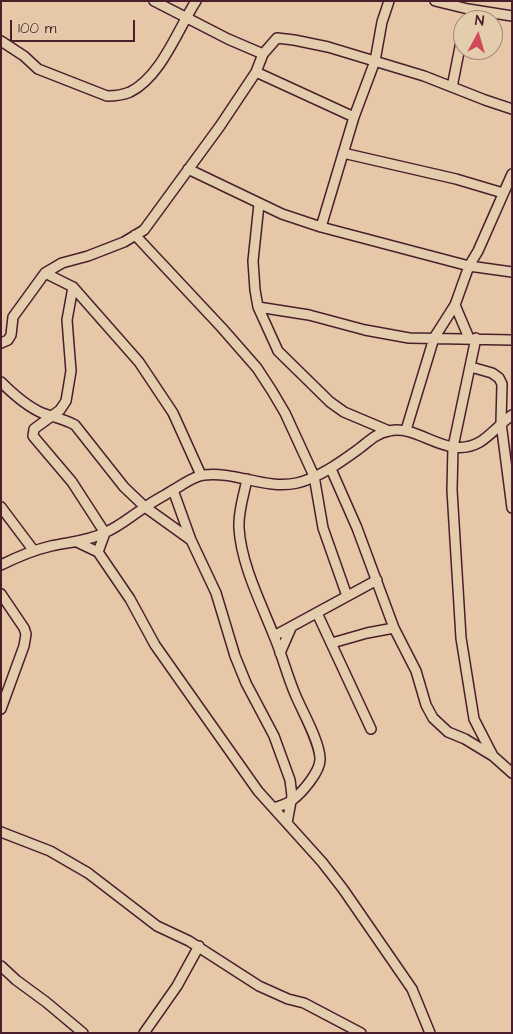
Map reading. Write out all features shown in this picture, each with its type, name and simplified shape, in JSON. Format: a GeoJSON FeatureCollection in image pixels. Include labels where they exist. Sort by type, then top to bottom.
{"type":"FeatureCollection","features":[{"type":"Feature","properties":{"kind":"street"},"geometry":{"type":"LineString","coordinates":[[154,1],[228,39],[263,54]]}},
{"type":"Feature","properties":{"kind":"street"},"geometry":{"type":"LineString","coordinates":[[1,41],[24,56],[38,69],[107,96],[118,95],[130,92],[148,78],[167,53],[196,1]]}},
{"type":"Feature","properties":{"kind":"street"},"geometry":{"type":"LineString","coordinates":[[321,227],[354,117],[375,62],[382,22],[389,1]]}},
{"type":"Feature","properties":{"kind":"street"},"geometry":{"type":"LineString","coordinates":[[435,1],[468,9],[512,16]]}},
{"type":"Feature","properties":{"kind":"street"},"geometry":{"type":"LineString","coordinates":[[1,344],[8,340],[11,335],[13,318],[45,274],[62,263],[124,242],[144,230],[256,72],[263,54],[277,38],[328,47],[424,76],[512,109]]}},
{"type":"Feature","properties":{"kind":"street"},"geometry":{"type":"LineString","coordinates":[[452,87],[457,60]]}},
{"type":"Feature","properties":{"kind":"street"},"geometry":{"type":"LineString","coordinates":[[256,72],[354,117]]}},
{"type":"Feature","properties":{"kind":"street"},"geometry":{"type":"LineString","coordinates":[[344,153],[456,179],[503,193]]}},
{"type":"Feature","properties":{"kind":"street"},"geometry":{"type":"LineString","coordinates":[[188,170],[282,214],[321,227],[469,266],[512,272]]}},
{"type":"Feature","properties":{"kind":"street"},"geometry":{"type":"LineString","coordinates":[[406,430],[434,338],[455,305],[469,266],[478,251],[512,174]]}},
{"type":"Feature","properties":{"kind":"street"},"geometry":{"type":"LineString","coordinates":[[259,204],[253,261],[258,307],[278,351],[318,392],[344,412],[388,431]]}},
{"type":"Feature","properties":{"kind":"street"},"geometry":{"type":"LineString","coordinates":[[135,235],[193,296],[257,368],[285,413],[314,476],[324,528],[347,596]]}},
{"type":"Feature","properties":{"kind":"street"},"geometry":{"type":"LineString","coordinates":[[478,251],[487,267]]}},
{"type":"Feature","properties":{"kind":"street"},"geometry":{"type":"LineString","coordinates":[[62,263],[70,285],[140,362],[160,391],[186,437],[202,475]]}},
{"type":"Feature","properties":{"kind":"street"},"geometry":{"type":"LineString","coordinates":[[45,274],[70,285]]}},
{"type":"Feature","properties":{"kind":"street"},"geometry":{"type":"LineString","coordinates":[[70,285],[67,320],[71,372],[69,389],[66,401],[60,410],[34,429],[33,436],[72,482],[105,533]]}},
{"type":"Feature","properties":{"kind":"street"},"geometry":{"type":"LineString","coordinates":[[455,305],[472,338],[471,367],[453,446],[452,490],[461,638],[474,719],[493,756]]}},
{"type":"Feature","properties":{"kind":"street"},"geometry":{"type":"LineString","coordinates":[[258,307],[309,315],[365,330],[409,338],[512,340]]}},
{"type":"Feature","properties":{"kind":"street"},"geometry":{"type":"LineString","coordinates":[[471,367],[492,373],[499,378],[502,384],[501,423],[512,508]]}},
{"type":"Feature","properties":{"kind":"street"},"geometry":{"type":"LineString","coordinates":[[1,382],[28,405],[75,425],[124,487],[145,507],[190,540]]}},
{"type":"Feature","properties":{"kind":"street"},"geometry":{"type":"LineString","coordinates":[[1,565],[50,546],[77,542],[105,533],[129,520],[145,507],[173,490],[202,475],[223,474],[280,485],[298,483],[331,469],[377,435],[388,431],[406,430],[439,444],[471,446],[481,441],[512,415]]}},
{"type":"Feature","properties":{"kind":"street"},"geometry":{"type":"LineString","coordinates":[[331,469],[357,528],[394,628],[416,671],[426,705],[434,718],[448,732],[465,739],[493,756],[512,773]]}},
{"type":"Feature","properties":{"kind":"street"},"geometry":{"type":"LineString","coordinates":[[247,479],[240,509],[239,528],[244,553],[256,594],[320,758],[318,769],[311,780],[291,801],[274,808]]}},
{"type":"Feature","properties":{"kind":"street"},"geometry":{"type":"LineString","coordinates":[[173,490],[190,540],[210,579],[235,656],[246,683],[274,736],[290,780],[291,801],[286,822]]}},
{"type":"Feature","properties":{"kind":"street"},"geometry":{"type":"LineString","coordinates":[[1,507],[34,551]]}},
{"type":"Feature","properties":{"kind":"street"},"geometry":{"type":"LineString","coordinates":[[98,552],[105,533]]}},
{"type":"Feature","properties":{"kind":"street"},"geometry":{"type":"LineString","coordinates":[[77,542],[98,552],[130,599],[155,645],[258,791],[343,889],[412,989],[430,1033]]}},
{"type":"Feature","properties":{"kind":"street"},"geometry":{"type":"LineString","coordinates":[[274,636],[377,580]]}},
{"type":"Feature","properties":{"kind":"street"},"geometry":{"type":"LineString","coordinates":[[1,594],[26,634],[24,646],[1,709]]}},
{"type":"Feature","properties":{"kind":"street"},"geometry":{"type":"LineString","coordinates":[[317,613],[371,729]]}},
{"type":"Feature","properties":{"kind":"street"},"geometry":{"type":"LineString","coordinates":[[280,653],[291,627]]}},
{"type":"Feature","properties":{"kind":"street"},"geometry":{"type":"LineString","coordinates":[[332,643],[367,632],[394,628]]}},
{"type":"Feature","properties":{"kind":"street"},"geometry":{"type":"LineString","coordinates":[[1,832],[50,851],[88,873],[157,926],[198,946],[265,989],[288,999],[304,1003],[361,1033]]}},
{"type":"Feature","properties":{"kind":"street"},"geometry":{"type":"LineString","coordinates":[[144,1033],[177,986],[198,946]]}},
{"type":"Feature","properties":{"kind":"street"},"geometry":{"type":"LineString","coordinates":[[1,966],[83,1033]]}}]}
